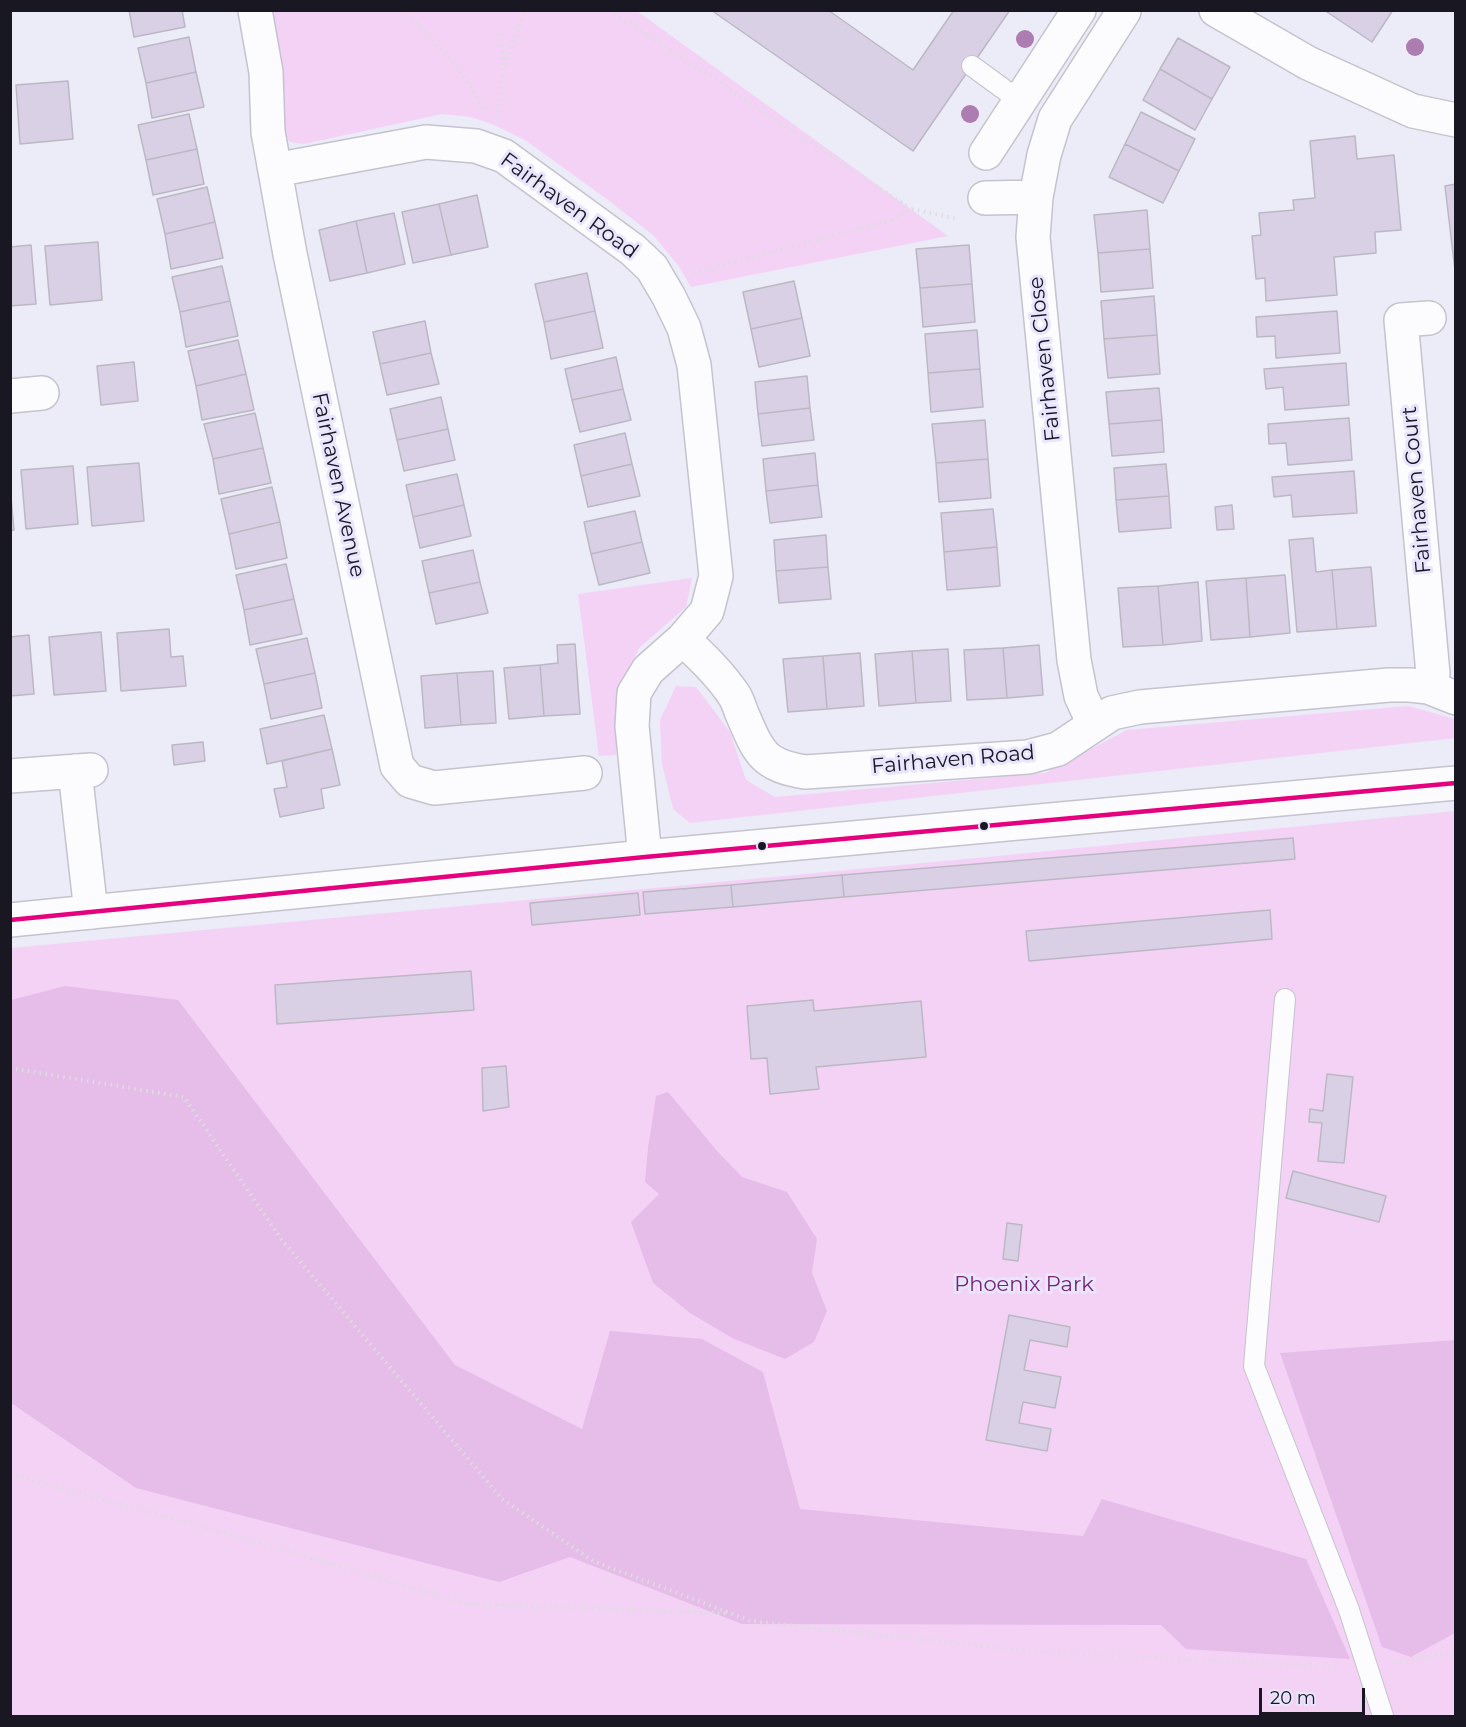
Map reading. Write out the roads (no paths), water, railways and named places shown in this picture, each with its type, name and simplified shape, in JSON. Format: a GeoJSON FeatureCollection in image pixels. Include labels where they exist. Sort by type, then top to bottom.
{"type":"FeatureCollection","features":[{"type":"Feature","properties":{"kind":"street","name":"Fairhaven Avenue"},"geometry":{"type":"LineString","coordinates":[[255,10],[266,72],[268,132],[290,254],[397,766],[410,781],[434,788],[585,773]]}},
{"type":"Feature","properties":{"kind":"street"},"geometry":{"type":"LineString","coordinates":[[986,153],[1079,10]]}},
{"type":"Feature","properties":{"kind":"street"},"geometry":{"type":"LineString","coordinates":[[1216,10],[1308,63],[1413,111],[1455,120]]}},
{"type":"Feature","properties":{"kind":"street","name":"Fairhaven Close"},"geometry":{"type":"LineString","coordinates":[[1094,724],[1081,696],[1074,660],[1033,237],[1036,197],[1044,155],[1056,119],[1124,11]]}},
{"type":"Feature","properties":{"kind":"street","name":"Fairhaven Road"},"geometry":{"type":"LineString","coordinates":[[275,170],[426,142],[476,146],[504,156],[633,250],[652,268],[664,288],[684,328],[694,365],[716,576],[707,611],[683,639],[648,670],[634,693],[632,726],[637,758],[640,821],[645,857]]}},
{"type":"Feature","properties":{"kind":"street"},"geometry":{"type":"LineString","coordinates":[[985,198],[1036,197]]}},
{"type":"Feature","properties":{"kind":"street","name":"Fairhaven Court"},"geometry":{"type":"LineString","coordinates":[[1429,318],[1401,320],[1433,674],[1442,693]]}},
{"type":"Feature","properties":{"kind":"street","name":"Fairhaven Road"},"geometry":{"type":"LineString","coordinates":[[683,639],[708,664],[734,696],[755,744],[769,761],[784,768],[805,772],[1028,757],[1058,749],[1112,713],[1140,707],[1389,685],[1410,685],[1442,693]]}},
{"type":"Feature","properties":{"kind":"street"},"geometry":{"type":"LineString","coordinates":[[10,776],[83,771],[91,912]]}},
{"type":"Feature","properties":{"kind":"street"},"geometry":{"type":"LineString","coordinates":[[10,920],[645,857],[1455,783]]}},
{"type":"Feature","properties":{"kind":"lane"},"geometry":{"type":"LineString","coordinates":[[972,66],[1020,101]]}},
{"type":"Feature","properties":{"kind":"lane"},"geometry":{"type":"LineString","coordinates":[[1285,999],[1254,1366],[1337,1577],[1383,1716]]}},
{"type":"Feature","properties":{"kind":"park label","name":"Phoenix Park"},"geometry":{"type":"Point","coordinates":[1024,1285]}}]}
